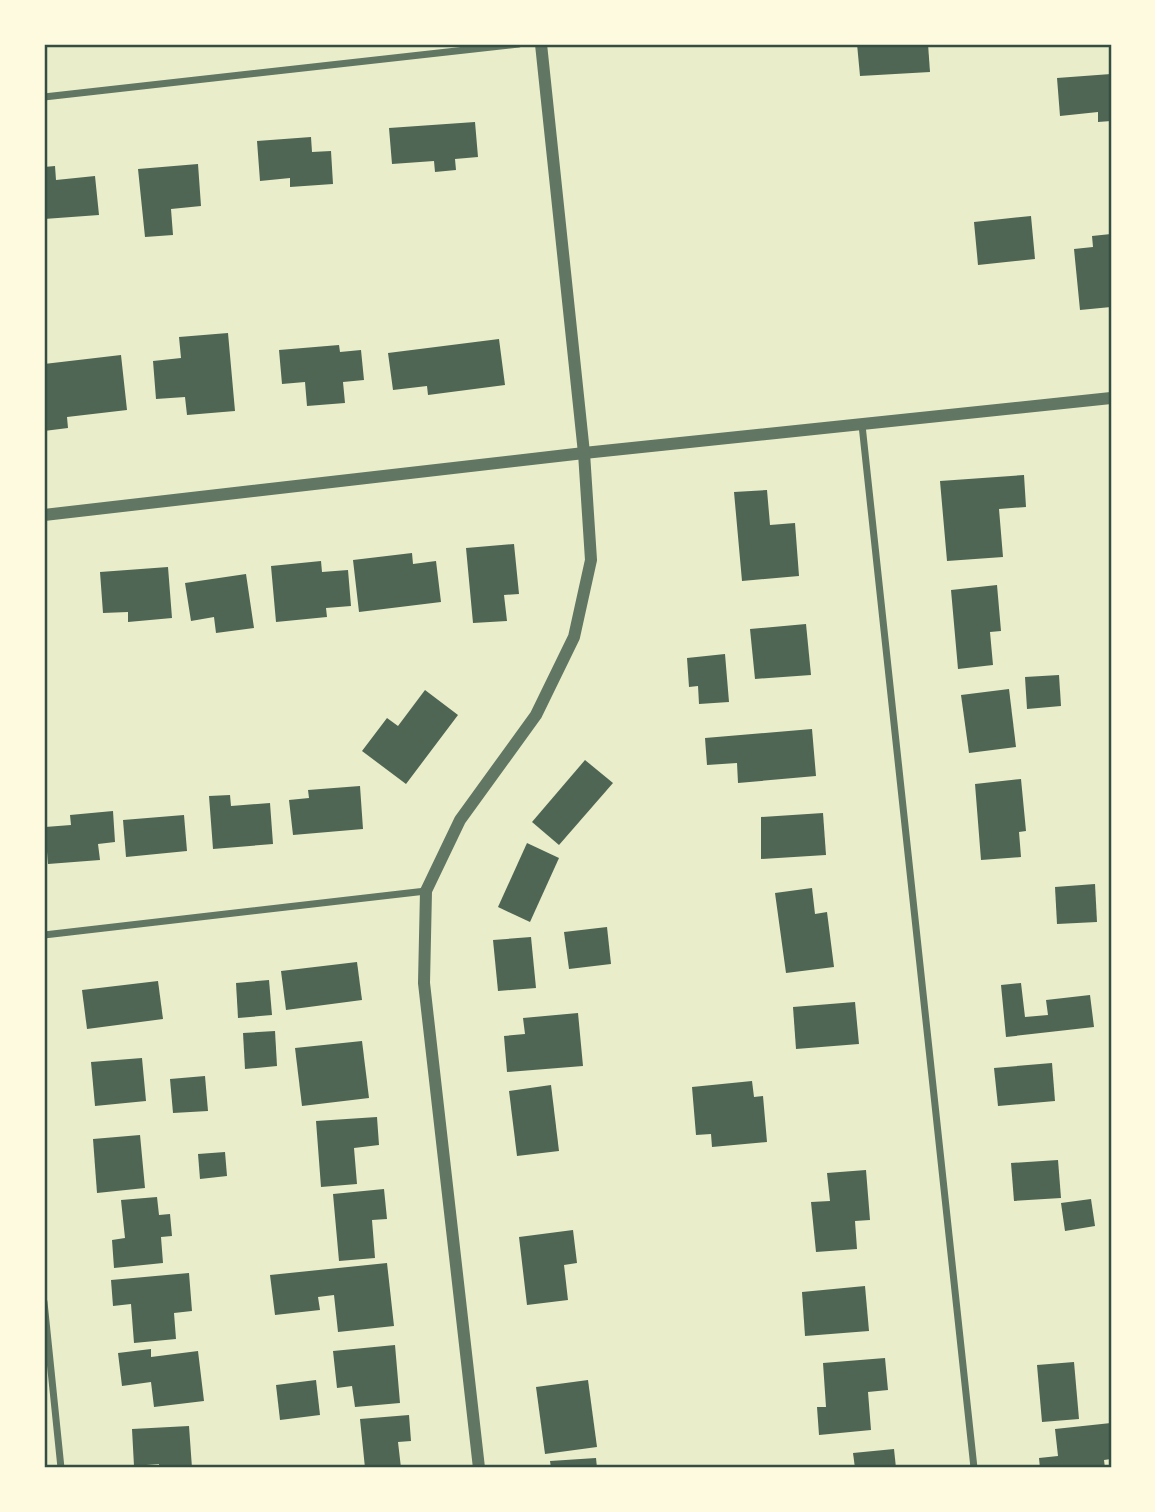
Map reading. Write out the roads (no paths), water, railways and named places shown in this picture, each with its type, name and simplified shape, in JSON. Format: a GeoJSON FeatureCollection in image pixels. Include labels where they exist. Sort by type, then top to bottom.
{"type":"FeatureCollection","features":[{"type":"Feature","properties":{"kind":"street"},"geometry":{"type":"LineString","coordinates":[[44,97],[519,44]]}},
{"type":"Feature","properties":{"kind":"street"},"geometry":{"type":"LineString","coordinates":[[479,1468],[424,983],[426,891],[460,820],[536,715],[574,637],[591,560],[584,453],[541,44]]}},
{"type":"Feature","properties":{"kind":"street"},"geometry":{"type":"LineString","coordinates":[[44,515],[584,453],[1111,398]]}},
{"type":"Feature","properties":{"kind":"street"},"geometry":{"type":"LineString","coordinates":[[862,425],[974,1468]]}},
{"type":"Feature","properties":{"kind":"street"},"geometry":{"type":"LineString","coordinates":[[44,935],[426,891]]}},
{"type":"Feature","properties":{"kind":"street"},"geometry":{"type":"LineString","coordinates":[[44,1302],[61,1468]]}}]}
